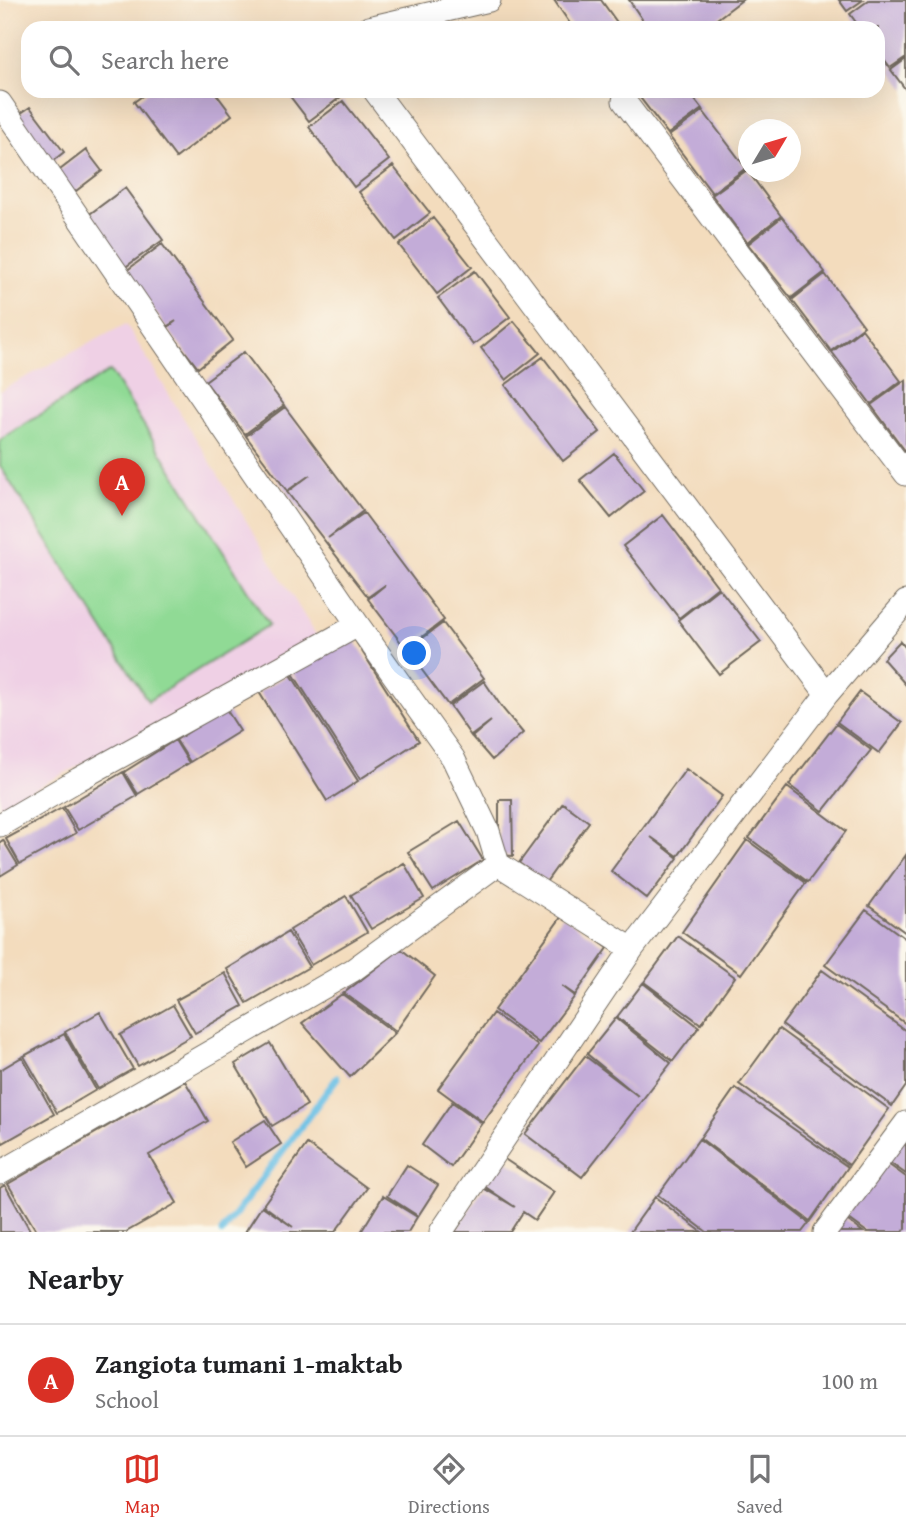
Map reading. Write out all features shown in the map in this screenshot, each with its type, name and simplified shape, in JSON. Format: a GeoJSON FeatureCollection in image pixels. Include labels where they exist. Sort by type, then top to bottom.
{"type":"FeatureCollection","features":[{"type":"Feature","properties":{"kind":"street"},"geometry":{"type":"LineString","coordinates":[[399,21],[489,0]]}},
{"type":"Feature","properties":{"kind":"street"},"geometry":{"type":"LineString","coordinates":[[380,98],[827,694]]}},
{"type":"Feature","properties":{"kind":"street"},"geometry":{"type":"LineString","coordinates":[[624,101],[906,474]]}},
{"type":"Feature","properties":{"kind":"street"},"geometry":{"type":"LineString","coordinates":[[0,103],[358,625],[453,758],[488,831],[498,864],[632,949]]}},
{"type":"Feature","properties":{"kind":"street"},"geometry":{"type":"LineString","coordinates":[[441,1232],[632,949],[827,694],[906,602]]}},
{"type":"Feature","properties":{"kind":"street"},"geometry":{"type":"LineString","coordinates":[[0,825],[358,625]]}},
{"type":"Feature","properties":{"kind":"street"},"geometry":{"type":"LineString","coordinates":[[0,1173],[353,970],[498,864]]}},
{"type":"Feature","properties":{"kind":"street"},"geometry":{"type":"LineString","coordinates":[[825,1232],[906,1123]]}},
{"type":"Feature","properties":{"kind":"shaded area"},"geometry":{"type":"Polygon","coordinates":[[[126,324],[319,640],[0,807],[0,391],[126,324]]]}},
{"type":"Feature","properties":{"kind":"green space"},"geometry":{"type":"Polygon","coordinates":[[[110,371],[269,625],[148,701],[0,466],[0,440],[110,371]]]}},
{"type":"Feature","properties":{"kind":"building"},"geometry":{"type":"Polygon","coordinates":[[[554,0],[601,0],[616,21],[568,21],[554,0]]]}},
{"type":"Feature","properties":{"kind":"building"},"geometry":{"type":"Polygon","coordinates":[[[629,0],[742,0],[714,21],[643,21],[629,0]]]}},
{"type":"Feature","properties":{"kind":"building"},"geometry":{"type":"Polygon","coordinates":[[[839,0],[863,0],[847,11],[839,0]]]}},
{"type":"Feature","properties":{"kind":"building"},"geometry":{"type":"Polygon","coordinates":[[[869,0],[906,0],[906,57],[890,68],[885,61],[885,21],[855,21],[850,14],[869,0]]]}},
{"type":"Feature","properties":{"kind":"building"},"geometry":{"type":"Polygon","coordinates":[[[906,59],[906,90],[891,70],[906,59]]]}},
{"type":"Feature","properties":{"kind":"building"},"geometry":{"type":"Polygon","coordinates":[[[139,98],[219,98],[232,115],[176,158],[134,102],[139,98]]]}},
{"type":"Feature","properties":{"kind":"building"},"geometry":{"type":"Polygon","coordinates":[[[291,98],[339,98],[309,121],[291,98]]]}},
{"type":"Feature","properties":{"kind":"building"},"geometry":{"type":"Polygon","coordinates":[[[640,98],[693,98],[702,109],[668,134],[640,98]]]}},
{"type":"Feature","properties":{"kind":"building"},"geometry":{"type":"Polygon","coordinates":[[[343,101],[389,160],[354,187],[309,127],[343,101]]]}},
{"type":"Feature","properties":{"kind":"building"},"geometry":{"type":"Polygon","coordinates":[[[30,107],[64,152],[49,164],[14,118],[30,107]]]}},
{"type":"Feature","properties":{"kind":"building"},"geometry":{"type":"Polygon","coordinates":[[[703,111],[738,157],[738,174],[712,193],[669,136],[703,111]]]}},
{"type":"Feature","properties":{"kind":"building"},"geometry":{"type":"Polygon","coordinates":[[[86,150],[102,171],[72,194],[56,173],[86,150]]]}},
{"type":"Feature","properties":{"kind":"building"},"geometry":{"type":"Polygon","coordinates":[[[393,166],[430,213],[396,240],[359,192],[393,166]]]}},
{"type":"Feature","properties":{"kind":"building"},"geometry":{"type":"Polygon","coordinates":[[[738,176],[738,182],[756,182],[781,216],[747,242],[712,195],[738,176]]]}},
{"type":"Feature","properties":{"kind":"building"},"geometry":{"type":"Polygon","coordinates":[[[125,188],[163,240],[124,268],[87,216],[125,188]]]}},
{"type":"Feature","properties":{"kind":"building"},"geometry":{"type":"Polygon","coordinates":[[[782,217],[825,272],[791,298],[748,244],[782,217]]]}},
{"type":"Feature","properties":{"kind":"building"},"geometry":{"type":"Polygon","coordinates":[[[433,218],[472,267],[437,294],[399,245],[433,218]]]}},
{"type":"Feature","properties":{"kind":"building"},"geometry":{"type":"Polygon","coordinates":[[[162,244],[233,340],[198,368],[167,328],[176,321],[166,327],[126,271],[162,244]]]}},
{"type":"Feature","properties":{"kind":"building"},"geometry":{"type":"Polygon","coordinates":[[[475,271],[510,317],[473,345],[438,298],[475,271]]]}},
{"type":"Feature","properties":{"kind":"building"},"geometry":{"type":"Polygon","coordinates":[[[825,274],[864,326],[831,351],[792,300],[825,274]]]}},
{"type":"Feature","properties":{"kind":"building"},"geometry":{"type":"Polygon","coordinates":[[[514,321],[540,353],[506,380],[481,348],[514,321]]]}},
{"type":"Feature","properties":{"kind":"building"},"geometry":{"type":"Polygon","coordinates":[[[862,329],[901,381],[871,404],[832,352],[862,329]]]}},
{"type":"Feature","properties":{"kind":"building"},"geometry":{"type":"Polygon","coordinates":[[[244,352],[284,405],[245,434],[205,381],[244,352]]]}},
{"type":"Feature","properties":{"kind":"building"},"geometry":{"type":"Polygon","coordinates":[[[543,357],[600,432],[563,461],[505,385],[543,357]]]}},
{"type":"Feature","properties":{"kind":"building"},"geometry":{"type":"Polygon","coordinates":[[[906,380],[906,452],[871,405],[906,380]]]}},
{"type":"Feature","properties":{"kind":"building"},"geometry":{"type":"Polygon","coordinates":[[[285,407],[363,511],[328,538],[364,513],[444,620],[406,649],[368,599],[385,585],[368,597],[287,492],[310,475],[287,491],[246,436],[285,407]]]}},
{"type":"Feature","properties":{"kind":"building"},"geometry":{"type":"Polygon","coordinates":[[[614,453],[644,491],[611,518],[580,480],[614,453]]]}},
{"type":"Feature","properties":{"kind":"building"},"geometry":{"type":"Polygon","coordinates":[[[663,515],[718,587],[679,618],[623,546],[663,515]]]}},
{"type":"Feature","properties":{"kind":"building"},"geometry":{"type":"Polygon","coordinates":[[[719,588],[761,642],[719,674],[678,620],[719,588]]]}},
{"type":"Feature","properties":{"kind":"building"},"geometry":{"type":"Polygon","coordinates":[[[443,623],[484,678],[448,705],[407,650],[443,623]]]}},
{"type":"Feature","properties":{"kind":"building"},"geometry":{"type":"Polygon","coordinates":[[[351,634],[419,741],[360,779],[292,672],[351,634]]]}},
{"type":"Feature","properties":{"kind":"building"},"geometry":{"type":"Polygon","coordinates":[[[900,641],[906,648],[906,685],[883,659],[900,641]]]}},
{"type":"Feature","properties":{"kind":"building"},"geometry":{"type":"Polygon","coordinates":[[[290,673],[358,781],[327,801],[259,692],[290,673]]]}},
{"type":"Feature","properties":{"kind":"building"},"geometry":{"type":"Polygon","coordinates":[[[484,681],[523,733],[492,760],[472,737],[491,721],[471,736],[450,706],[484,681]]]}},
{"type":"Feature","properties":{"kind":"building"},"geometry":{"type":"Polygon","coordinates":[[[860,692],[902,723],[879,753],[837,722],[860,692]]]}},
{"type":"Feature","properties":{"kind":"building"},"geometry":{"type":"Polygon","coordinates":[[[226,709],[240,731],[190,762],[176,740],[226,709]]]}},
{"type":"Feature","properties":{"kind":"building"},"geometry":{"type":"Polygon","coordinates":[[[836,724],[871,750],[823,811],[789,785],[836,724]]]}},
{"type":"Feature","properties":{"kind":"building"},"geometry":{"type":"Polygon","coordinates":[[[175,740],[189,763],[138,794],[124,772],[175,740]]]}},
{"type":"Feature","properties":{"kind":"building"},"geometry":{"type":"Polygon","coordinates":[[[686,769],[722,796],[678,856],[651,837],[678,858],[647,899],[611,871],[686,769]]]}},
{"type":"Feature","properties":{"kind":"building"},"geometry":{"type":"Polygon","coordinates":[[[123,772],[137,796],[78,830],[64,807],[123,772]]]}},
{"type":"Feature","properties":{"kind":"building"},"geometry":{"type":"Polygon","coordinates":[[[787,787],[846,831],[808,882],[749,838],[787,787]]]}},
{"type":"Feature","properties":{"kind":"building"},"geometry":{"type":"Polygon","coordinates":[[[499,800],[512,800],[513,856],[499,855],[499,800]]]}},
{"type":"Feature","properties":{"kind":"building"},"geometry":{"type":"Polygon","coordinates":[[[563,803],[589,822],[546,882],[519,863],[563,803]]]}},
{"type":"Feature","properties":{"kind":"building"},"geometry":{"type":"Polygon","coordinates":[[[62,808],[76,833],[20,864],[6,839],[62,808]]]}},
{"type":"Feature","properties":{"kind":"building"},"geometry":{"type":"Polygon","coordinates":[[[459,821],[483,860],[433,891],[408,852],[459,821]]]}},
{"type":"Feature","properties":{"kind":"building"},"geometry":{"type":"Polygon","coordinates":[[[3,840],[18,865],[0,876],[0,842],[3,840]]]}},
{"type":"Feature","properties":{"kind":"building"},"geometry":{"type":"Polygon","coordinates":[[[747,840],[806,883],[741,974],[682,932],[747,840]]]}},
{"type":"Feature","properties":{"kind":"building"},"geometry":{"type":"Polygon","coordinates":[[[906,855],[906,933],[869,906],[906,855]]]}},
{"type":"Feature","properties":{"kind":"building"},"geometry":{"type":"Polygon","coordinates":[[[404,863],[424,898],[371,929],[351,895],[404,863]]]}},
{"type":"Feature","properties":{"kind":"building"},"geometry":{"type":"Polygon","coordinates":[[[346,896],[367,932],[311,965],[290,930],[346,896]]]}},
{"type":"Feature","properties":{"kind":"building"},"geometry":{"type":"Polygon","coordinates":[[[866,910],[906,939],[906,1024],[825,965],[866,910]]]}},
{"type":"Feature","properties":{"kind":"building"},"geometry":{"type":"Polygon","coordinates":[[[562,916],[608,948],[575,995],[562,986],[575,996],[539,1043],[494,1010],[562,916]]]}},
{"type":"Feature","properties":{"kind":"building"},"geometry":{"type":"Polygon","coordinates":[[[288,932],[309,967],[247,1003],[227,969],[288,932]]]}},
{"type":"Feature","properties":{"kind":"building"},"geometry":{"type":"Polygon","coordinates":[[[678,936],[735,977],[701,1024],[644,982],[678,936]]]}},
{"type":"Feature","properties":{"kind":"building"},"geometry":{"type":"Polygon","coordinates":[[[401,949],[435,976],[396,1031],[344,993],[401,949]]]}},
{"type":"Feature","properties":{"kind":"building"},"geometry":{"type":"Polygon","coordinates":[[[822,970],[906,1031],[906,1086],[892,1106],[782,1025],[822,970]]]}},
{"type":"Feature","properties":{"kind":"building"},"geometry":{"type":"Polygon","coordinates":[[[225,973],[243,1006],[195,1033],[176,1000],[225,973]]]}},
{"type":"Feature","properties":{"kind":"building"},"geometry":{"type":"Polygon","coordinates":[[[643,983],[699,1027],[673,1061],[617,1017],[643,983]]]}},
{"type":"Feature","properties":{"kind":"building"},"geometry":{"type":"Polygon","coordinates":[[[342,994],[395,1033],[350,1077],[302,1023],[342,994]]]}},
{"type":"Feature","properties":{"kind":"building"},"geometry":{"type":"Polygon","coordinates":[[[173,1005],[191,1036],[138,1066],[120,1035],[173,1005]]]}},
{"type":"Feature","properties":{"kind":"building"},"geometry":{"type":"Polygon","coordinates":[[[100,1012],[133,1069],[98,1089],[65,1032],[100,1012]]]}},
{"type":"Feature","properties":{"kind":"building"},"geometry":{"type":"Polygon","coordinates":[[[493,1013],[538,1046],[483,1122],[438,1089],[493,1013]]]}},
{"type":"Feature","properties":{"kind":"building"},"geometry":{"type":"Polygon","coordinates":[[[616,1018],[671,1063],[582,1177],[525,1134],[585,1056],[638,1096],[587,1054],[616,1018]]]}},
{"type":"Feature","properties":{"kind":"building"},"geometry":{"type":"Polygon","coordinates":[[[779,1029],[889,1109],[849,1165],[739,1084],[779,1029]]]}},
{"type":"Feature","properties":{"kind":"building"},"geometry":{"type":"Polygon","coordinates":[[[64,1034],[96,1090],[57,1113],[24,1056],[64,1034]]]}},
{"type":"Feature","properties":{"kind":"building"},"geometry":{"type":"Polygon","coordinates":[[[270,1043],[307,1105],[272,1126],[235,1064],[270,1043]]]}},
{"type":"Feature","properties":{"kind":"building"},"geometry":{"type":"Polygon","coordinates":[[[22,1057],[54,1114],[3,1143],[0,1137],[0,1070],[22,1057]]]}},
{"type":"Feature","properties":{"kind":"building"},"geometry":{"type":"Polygon","coordinates":[[[185,1081],[208,1121],[149,1155],[177,1203],[126,1232],[37,1232],[8,1184],[185,1081]]]}},
{"type":"Feature","properties":{"kind":"building"},"geometry":{"type":"Polygon","coordinates":[[[735,1088],[848,1167],[810,1221],[700,1138],[735,1088]]]}},
{"type":"Feature","properties":{"kind":"building"},"geometry":{"type":"Polygon","coordinates":[[[452,1102],[482,1123],[451,1167],[422,1145],[452,1102]]]}},
{"type":"Feature","properties":{"kind":"building"},"geometry":{"type":"Polygon","coordinates":[[[265,1120],[281,1144],[246,1167],[230,1142],[265,1120]]]}},
{"type":"Feature","properties":{"kind":"building"},"geometry":{"type":"Polygon","coordinates":[[[906,1132],[906,1174],[886,1160],[906,1132]]]}},
{"type":"Feature","properties":{"kind":"building"},"geometry":{"type":"Polygon","coordinates":[[[699,1139],[809,1223],[802,1232],[707,1232],[658,1195],[699,1139]]]}},
{"type":"Feature","properties":{"kind":"building"},"geometry":{"type":"Polygon","coordinates":[[[307,1144],[367,1188],[335,1232],[245,1232],[262,1206],[293,1227],[263,1205],[307,1144]]]}},
{"type":"Feature","properties":{"kind":"building"},"geometry":{"type":"Polygon","coordinates":[[[503,1158],[554,1192],[535,1220],[523,1212],[510,1232],[455,1232],[483,1188],[515,1207],[484,1186],[503,1158]]]}},
{"type":"Feature","properties":{"kind":"building"},"geometry":{"type":"Polygon","coordinates":[[[885,1162],[906,1177],[906,1228],[903,1232],[867,1232],[845,1216],[885,1162]]]}},
{"type":"Feature","properties":{"kind":"building"},"geometry":{"type":"Polygon","coordinates":[[[407,1165],[438,1185],[418,1216],[387,1196],[407,1165]]]}},
{"type":"Feature","properties":{"kind":"building"},"geometry":{"type":"Polygon","coordinates":[[[5,1185],[31,1232],[0,1232],[0,1188],[5,1185]]]}},
{"type":"Feature","properties":{"kind":"building"},"geometry":{"type":"Polygon","coordinates":[[[383,1196],[417,1217],[408,1232],[361,1232],[383,1196]]]}},
{"type":"Feature","properties":{"kind":"building"},"geometry":{"type":"Polygon","coordinates":[[[655,1197],[702,1232],[630,1232],[655,1197]]]}},
{"type":"Feature","properties":{"kind":"building"},"geometry":{"type":"Polygon","coordinates":[[[844,1218],[863,1232],[833,1232],[844,1218]]]}},
{"type":"Feature","properties":{"kind":"waterway"},"geometry":{"type":"LineString","coordinates":[[222,1232],[337,1078]]}},
{"type":"Feature","properties":{"kind":"place","name":"Zangiota tumani 1-maktab"},"geometry":{"type":"Point","coordinates":[122,516]}}]}
